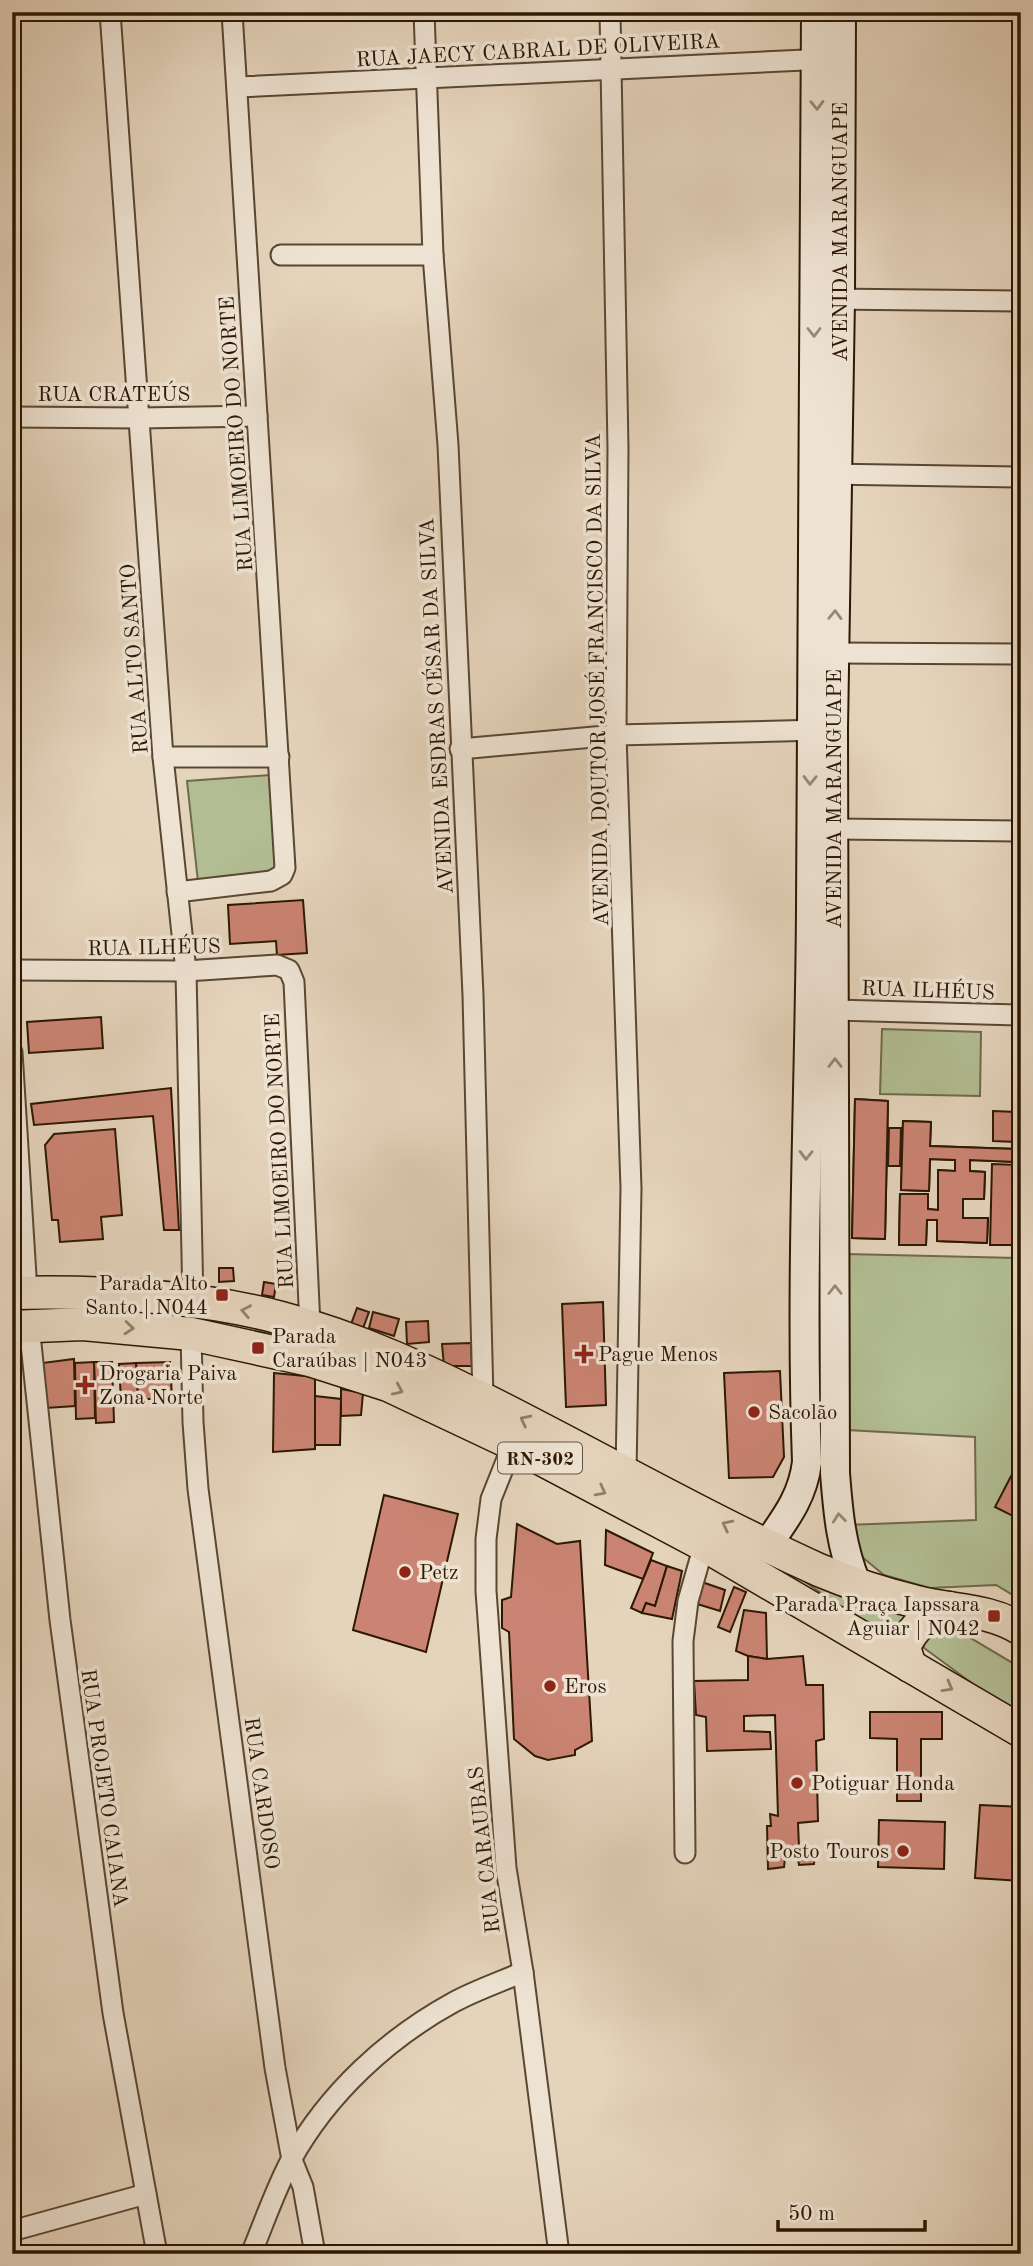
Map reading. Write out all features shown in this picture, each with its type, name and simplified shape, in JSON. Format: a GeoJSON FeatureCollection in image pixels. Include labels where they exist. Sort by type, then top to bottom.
{"type":"FeatureCollection","features":[{"type":"Feature","properties":{"kind":"main road","name":"AVENIDA MARANGUAPE"},"geometry":{"type":"LineString","coordinates":[[816,12],[829,59]]}},
{"type":"Feature","properties":{"kind":"main road","name":"AVENIDA MARANGUAPE"},"geometry":{"type":"LineString","coordinates":[[767,1545],[791,1512],[805,1482],[806,1166],[811,909],[822,730],[829,59],[841,12]]}},
{"type":"Feature","properties":{"kind":"main road","name":"AVENIDA MARANGUAPE"},"geometry":{"type":"LineString","coordinates":[[825,474],[834,653],[822,730],[835,829],[835,1439],[839,1523],[848,1564],[856,1583]]}},
{"type":"Feature","properties":{"kind":"main road"},"geometry":{"type":"LineString","coordinates":[[811,909],[820,935],[821,997],[826,1007],[835,1010]]}},
{"type":"Feature","properties":{"kind":"main road","name":"RN-302"},"geometry":{"type":"LineString","coordinates":[[20,1292],[144,1297],[193,1302],[310,1326],[378,1351],[483,1399],[823,1571],[918,1602],[994,1616],[1021,1629]]}},
{"type":"Feature","properties":{"kind":"main road","name":"RN-302"},"geometry":{"type":"LineString","coordinates":[[21,1326],[82,1324],[191,1334],[310,1360],[375,1381],[513,1444],[704,1545],[1021,1731]]}},
{"type":"Feature","properties":{"kind":"main road"},"geometry":{"type":"LineString","coordinates":[[806,1439],[835,1439]]}},
{"type":"Feature","properties":{"kind":"main road"},"geometry":{"type":"LineString","coordinates":[[910,1666],[904,1647],[914,1629],[919,1622],[949,1608]]}},
{"type":"Feature","properties":{"kind":"street","name":"RUA ALTO SANTO"},"geometry":{"type":"LineString","coordinates":[[110,12],[163,757],[186,971],[193,1302]]}},
{"type":"Feature","properties":{"kind":"street","name":"RUA LIMOEIRO DO NORTE"},"geometry":{"type":"LineString","coordinates":[[177,892],[271,881],[284,872],[286,854],[232,12]]}},
{"type":"Feature","properties":{"kind":"street","name":"AVENIDA ESDRAS CÉSAR DA SILVA"},"geometry":{"type":"LineString","coordinates":[[424,12],[433,255],[448,445],[472,995],[483,1399]]}},
{"type":"Feature","properties":{"kind":"street","name":"AVENIDA DOUTOR JOSÉ FRANCISCO DA SILVA"},"geometry":{"type":"LineString","coordinates":[[610,12],[618,448],[616,735],[631,1188],[626,1473]]}},
{"type":"Feature","properties":{"kind":"street","name":"RUA JAECY CABRAL DE OLIVEIRA"},"geometry":{"type":"LineString","coordinates":[[238,87],[829,59]]}},
{"type":"Feature","properties":{"kind":"street"},"geometry":{"type":"LineString","coordinates":[[281,256],[433,255]]}},
{"type":"Feature","properties":{"kind":"street"},"geometry":{"type":"LineString","coordinates":[[827,299],[1021,301]]}},
{"type":"Feature","properties":{"kind":"street","name":"RUA CRATEÚS"},"geometry":{"type":"LineString","coordinates":[[12,417],[257,416]]}},
{"type":"Feature","properties":{"kind":"street"},"geometry":{"type":"LineString","coordinates":[[825,474],[1021,477]]}},
{"type":"Feature","properties":{"kind":"street"},"geometry":{"type":"LineString","coordinates":[[834,653],[1021,654]]}},
{"type":"Feature","properties":{"kind":"street"},"geometry":{"type":"LineString","coordinates":[[460,749],[616,735],[822,730]]}},
{"type":"Feature","properties":{"kind":"street"},"geometry":{"type":"LineString","coordinates":[[163,757],[279,757]]}},
{"type":"Feature","properties":{"kind":"street"},"geometry":{"type":"LineString","coordinates":[[835,829],[1021,831]]}},
{"type":"Feature","properties":{"kind":"street","name":"RUA ILHÉUS"},"geometry":{"type":"LineString","coordinates":[[12,970],[186,971],[277,965],[286,967],[292,975]]}},
{"type":"Feature","properties":{"kind":"street","name":"RUA LIMOEIRO DO NORTE"},"geometry":{"type":"LineString","coordinates":[[292,975],[310,1326]]}},
{"type":"Feature","properties":{"kind":"street","name":"RUA ILHÉUS"},"geometry":{"type":"LineString","coordinates":[[835,1010],[1021,1015]]}},
{"type":"Feature","properties":{"kind":"street"},"geometry":{"type":"LineString","coordinates":[[12,1052],[20,1292]]}},
{"type":"Feature","properties":{"kind":"street","name":"RUA PROJETO CAIANA"},"geometry":{"type":"LineString","coordinates":[[21,1326],[113,2012],[157,2254]]}},
{"type":"Feature","properties":{"kind":"street","name":"RUA CARDOSO"},"geometry":{"type":"LineString","coordinates":[[191,1334],[198,1489],[274,2054],[292,2160],[303,2187],[315,2254]]}},
{"type":"Feature","properties":{"kind":"street","name":"RUA CARAUBAS"},"geometry":{"type":"LineString","coordinates":[[513,1444],[491,1499],[486,1539],[486,1591],[506,1868],[523,1972],[559,2254]]}},
{"type":"Feature","properties":{"kind":"street"},"geometry":{"type":"LineString","coordinates":[[685,1853],[683,1641],[688,1601],[704,1545]]}},
{"type":"Feature","properties":{"kind":"street"},"geometry":{"type":"LineString","coordinates":[[251,2254],[292,2160],[319,2120],[356,2075],[416,2024],[457,2000],[523,1972]]}},
{"type":"Feature","properties":{"kind":"street"},"geometry":{"type":"LineString","coordinates":[[15,2230],[146,2194]]}},
{"type":"Feature","properties":{"kind":"green space"},"geometry":{"type":"Polygon","coordinates":[[[270,775],[276,875],[198,882],[187,781],[270,775]]]}},
{"type":"Feature","properties":{"kind":"green space"},"geometry":{"type":"Polygon","coordinates":[[[882,1029],[981,1032],[980,1096],[880,1094],[882,1029]]]}},
{"type":"Feature","properties":{"kind":"green space"},"geometry":{"type":"Polygon","coordinates":[[[846,1254],[1021,1258],[1021,1600],[996,1585],[930,1588],[884,1575],[856,1552],[847,1525],[976,1520],[975,1437],[847,1430],[846,1254]]]}},
{"type":"Feature","properties":{"kind":"green space"},"geometry":{"type":"Polygon","coordinates":[[[801,1579],[912,1611],[893,1643],[801,1579]]]}},
{"type":"Feature","properties":{"kind":"green space"},"geometry":{"type":"Polygon","coordinates":[[[936,1623],[957,1630],[1021,1668],[1021,1716],[924,1648],[923,1640],[936,1623]]]}},
{"type":"Feature","properties":{"kind":"building"},"geometry":{"type":"Polygon","coordinates":[[[303,900],[307,953],[277,955],[276,941],[230,944],[228,905],[303,900]]]}},
{"type":"Feature","properties":{"kind":"building"},"geometry":{"type":"Polygon","coordinates":[[[101,1017],[103,1048],[29,1053],[27,1022],[101,1017]]]}},
{"type":"Feature","properties":{"kind":"building"},"geometry":{"type":"Polygon","coordinates":[[[171,1088],[179,1230],[164,1230],[153,1116],[34,1125],[31,1104],[171,1088]]]}},
{"type":"Feature","properties":{"kind":"building"},"geometry":{"type":"Polygon","coordinates":[[[855,1099],[888,1101],[885,1239],[852,1238],[855,1099]]]}},
{"type":"Feature","properties":{"kind":"building"},"geometry":{"type":"Polygon","coordinates":[[[855,1099],[888,1101],[885,1239],[852,1238],[855,1099]]]}},
{"type":"Feature","properties":{"kind":"building"},"geometry":{"type":"Polygon","coordinates":[[[993,1111],[1017,1112],[1016,1142],[993,1141],[993,1111]]]}},
{"type":"Feature","properties":{"kind":"building"},"geometry":{"type":"Polygon","coordinates":[[[903,1121],[931,1122],[930,1146],[1016,1149],[1016,1162],[970,1160],[970,1171],[985,1172],[984,1199],[963,1199],[963,1218],[988,1218],[987,1243],[937,1241],[937,1220],[927,1220],[926,1245],[899,1245],[900,1194],[928,1194],[928,1209],[938,1210],[938,1170],[955,1171],[955,1160],[930,1159],[929,1191],[901,1190],[903,1121]]]}},
{"type":"Feature","properties":{"kind":"building"},"geometry":{"type":"Polygon","coordinates":[[[903,1121],[931,1122],[930,1146],[1016,1149],[1016,1162],[970,1160],[970,1171],[985,1172],[984,1199],[963,1199],[963,1218],[988,1218],[987,1243],[937,1241],[937,1220],[927,1220],[926,1245],[899,1245],[900,1194],[928,1194],[928,1209],[938,1210],[938,1170],[955,1171],[955,1160],[930,1159],[929,1191],[901,1190],[903,1121]]]}},
{"type":"Feature","properties":{"kind":"building"},"geometry":{"type":"Polygon","coordinates":[[[889,1128],[901,1128],[900,1166],[888,1166],[889,1128]]]}},
{"type":"Feature","properties":{"kind":"building"},"geometry":{"type":"Polygon","coordinates":[[[889,1128],[901,1128],[900,1166],[888,1166],[889,1128]]]}},
{"type":"Feature","properties":{"kind":"building"},"geometry":{"type":"Polygon","coordinates":[[[115,1129],[122,1215],[101,1217],[103,1239],[60,1242],[58,1220],[52,1220],[45,1145],[54,1134],[115,1129]]]}},
{"type":"Feature","properties":{"kind":"building"},"geometry":{"type":"Polygon","coordinates":[[[992,1164],[1021,1165],[1021,1245],[990,1245],[992,1164]]]}},
{"type":"Feature","properties":{"kind":"building"},"geometry":{"type":"Polygon","coordinates":[[[219,1268],[233,1268],[234,1281],[219,1282],[219,1268]]]}},
{"type":"Feature","properties":{"kind":"building"},"geometry":{"type":"Polygon","coordinates":[[[264,1282],[276,1284],[274,1297],[262,1295],[264,1282]]]}},
{"type":"Feature","properties":{"kind":"building","name":"Pague Menos"},"geometry":{"type":"Polygon","coordinates":[[[603,1302],[606,1405],[566,1407],[562,1304],[603,1302]]]}},
{"type":"Feature","properties":{"kind":"building"},"geometry":{"type":"Polygon","coordinates":[[[357,1308],[369,1312],[362,1331],[350,1327],[357,1308]]]}},
{"type":"Feature","properties":{"kind":"building"},"geometry":{"type":"Polygon","coordinates":[[[373,1312],[399,1319],[394,1336],[369,1328],[373,1312]]]}},
{"type":"Feature","properties":{"kind":"building"},"geometry":{"type":"Polygon","coordinates":[[[428,1321],[429,1342],[407,1344],[406,1322],[428,1321]]]}},
{"type":"Feature","properties":{"kind":"building"},"geometry":{"type":"Polygon","coordinates":[[[471,1343],[472,1366],[444,1366],[442,1344],[471,1343]]]}},
{"type":"Feature","properties":{"kind":"building"},"geometry":{"type":"Polygon","coordinates":[[[74,1359],[75,1406],[46,1408],[42,1363],[74,1359]]]}},
{"type":"Feature","properties":{"kind":"building"},"geometry":{"type":"Polygon","coordinates":[[[94,1362],[112,1362],[114,1422],[96,1423],[94,1362]]]}},
{"type":"Feature","properties":{"kind":"building","name":"Drogaria Paiva Zona Norte"},"geometry":{"type":"Polygon","coordinates":[[[94,1362],[95,1418],[76,1419],[75,1363],[94,1362]]]}},
{"type":"Feature","properties":{"kind":"building"},"geometry":{"type":"Polygon","coordinates":[[[170,1362],[172,1397],[138,1400],[136,1363],[170,1362]]]}},
{"type":"Feature","properties":{"kind":"building"},"geometry":{"type":"Polygon","coordinates":[[[136,1363],[138,1400],[121,1401],[119,1364],[136,1363]]]}},
{"type":"Feature","properties":{"kind":"building","name":"Sacolão"},"geometry":{"type":"Polygon","coordinates":[[[780,1371],[784,1457],[773,1477],[729,1478],[724,1373],[780,1371]]]}},
{"type":"Feature","properties":{"kind":"building"},"geometry":{"type":"Polygon","coordinates":[[[274,1373],[315,1377],[315,1449],[273,1452],[274,1373]]]}},
{"type":"Feature","properties":{"kind":"building"},"geometry":{"type":"Polygon","coordinates":[[[341,1389],[363,1393],[361,1415],[341,1416],[341,1389]]]}},
{"type":"Feature","properties":{"kind":"building"},"geometry":{"type":"Polygon","coordinates":[[[315,1396],[341,1399],[340,1445],[315,1445],[315,1396]]]}},
{"type":"Feature","properties":{"kind":"building"},"geometry":{"type":"Polygon","coordinates":[[[1021,1457],[1021,1520],[995,1507],[1021,1457]]]}},
{"type":"Feature","properties":{"kind":"building","name":"Petz"},"geometry":{"type":"Polygon","coordinates":[[[384,1495],[458,1514],[426,1652],[353,1630],[384,1495]]]}},
{"type":"Feature","properties":{"kind":"building","name":"Eros"},"geometry":{"type":"Polygon","coordinates":[[[517,1524],[557,1544],[580,1541],[592,1741],[575,1750],[575,1755],[548,1760],[535,1756],[514,1739],[509,1632],[502,1628],[502,1600],[511,1597],[517,1524]]]}},
{"type":"Feature","properties":{"kind":"building"},"geometry":{"type":"Polygon","coordinates":[[[606,1530],[653,1553],[643,1579],[605,1565],[606,1530]]]}},
{"type":"Feature","properties":{"kind":"building"},"geometry":{"type":"Polygon","coordinates":[[[651,1560],[667,1566],[655,1606],[646,1603],[642,1613],[631,1608],[651,1560]]]}},
{"type":"Feature","properties":{"kind":"building"},"geometry":{"type":"Polygon","coordinates":[[[667,1566],[682,1571],[672,1619],[642,1613],[646,1603],[655,1606],[667,1566]]]}},
{"type":"Feature","properties":{"kind":"building"},"geometry":{"type":"Polygon","coordinates":[[[699,1581],[725,1590],[720,1611],[694,1603],[699,1581]]]}},
{"type":"Feature","properties":{"kind":"building"},"geometry":{"type":"Polygon","coordinates":[[[734,1587],[746,1592],[730,1632],[718,1627],[734,1587]]]}},
{"type":"Feature","properties":{"kind":"building"},"geometry":{"type":"Polygon","coordinates":[[[744,1610],[766,1613],[767,1659],[736,1651],[744,1610]]]}},
{"type":"Feature","properties":{"kind":"building","name":"Potiguar Honda"},"geometry":{"type":"Polygon","coordinates":[[[748,1656],[767,1659],[803,1656],[806,1685],[823,1685],[824,1739],[816,1741],[818,1821],[798,1823],[799,1847],[815,1847],[814,1864],[799,1865],[798,1859],[785,1859],[784,1867],[768,1869],[767,1826],[771,1826],[770,1814],[778,1816],[775,1715],[744,1716],[744,1731],[770,1732],[771,1749],[707,1751],[706,1717],[696,1715],[694,1681],[748,1680],[748,1656]]]}},
{"type":"Feature","properties":{"kind":"building"},"geometry":{"type":"Polygon","coordinates":[[[870,1712],[942,1712],[942,1739],[921,1739],[921,1801],[897,1801],[897,1739],[870,1738],[870,1712]]]}},
{"type":"Feature","properties":{"kind":"building"},"geometry":{"type":"Polygon","coordinates":[[[980,1805],[1021,1807],[1021,1881],[975,1878],[980,1805]]]}},
{"type":"Feature","properties":{"kind":"building"},"geometry":{"type":"Polygon","coordinates":[[[879,1820],[945,1822],[944,1869],[878,1867],[879,1820]]]}},
{"type":"Feature","properties":{"kind":"place","name":"Parada Alto Santo | N044"},"geometry":{"type":"Point","coordinates":[222,1295]}},
{"type":"Feature","properties":{"kind":"place","name":"Parada Caraúbas | N043"},"geometry":{"type":"Point","coordinates":[258,1348]}},
{"type":"Feature","properties":{"kind":"place","name":"Pague Menos"},"geometry":{"type":"Point","coordinates":[584,1354]}},
{"type":"Feature","properties":{"kind":"place","name":"Drogaria Paiva Zona Norte"},"geometry":{"type":"Point","coordinates":[85,1385]}},
{"type":"Feature","properties":{"kind":"place","name":"Sacolão"},"geometry":{"type":"Point","coordinates":[754,1412]}},
{"type":"Feature","properties":{"kind":"place","name":"Petz"},"geometry":{"type":"Point","coordinates":[405,1572]}},
{"type":"Feature","properties":{"kind":"place","name":"Parada Praça Iapssara Aguiar | N042"},"geometry":{"type":"Point","coordinates":[994,1616]}},
{"type":"Feature","properties":{"kind":"place","name":"Eros"},"geometry":{"type":"Point","coordinates":[550,1686]}},
{"type":"Feature","properties":{"kind":"place","name":"Potiguar Honda"},"geometry":{"type":"Point","coordinates":[797,1783]}},
{"type":"Feature","properties":{"kind":"place","name":"Posto Touros"},"geometry":{"type":"Point","coordinates":[903,1851]}}]}
